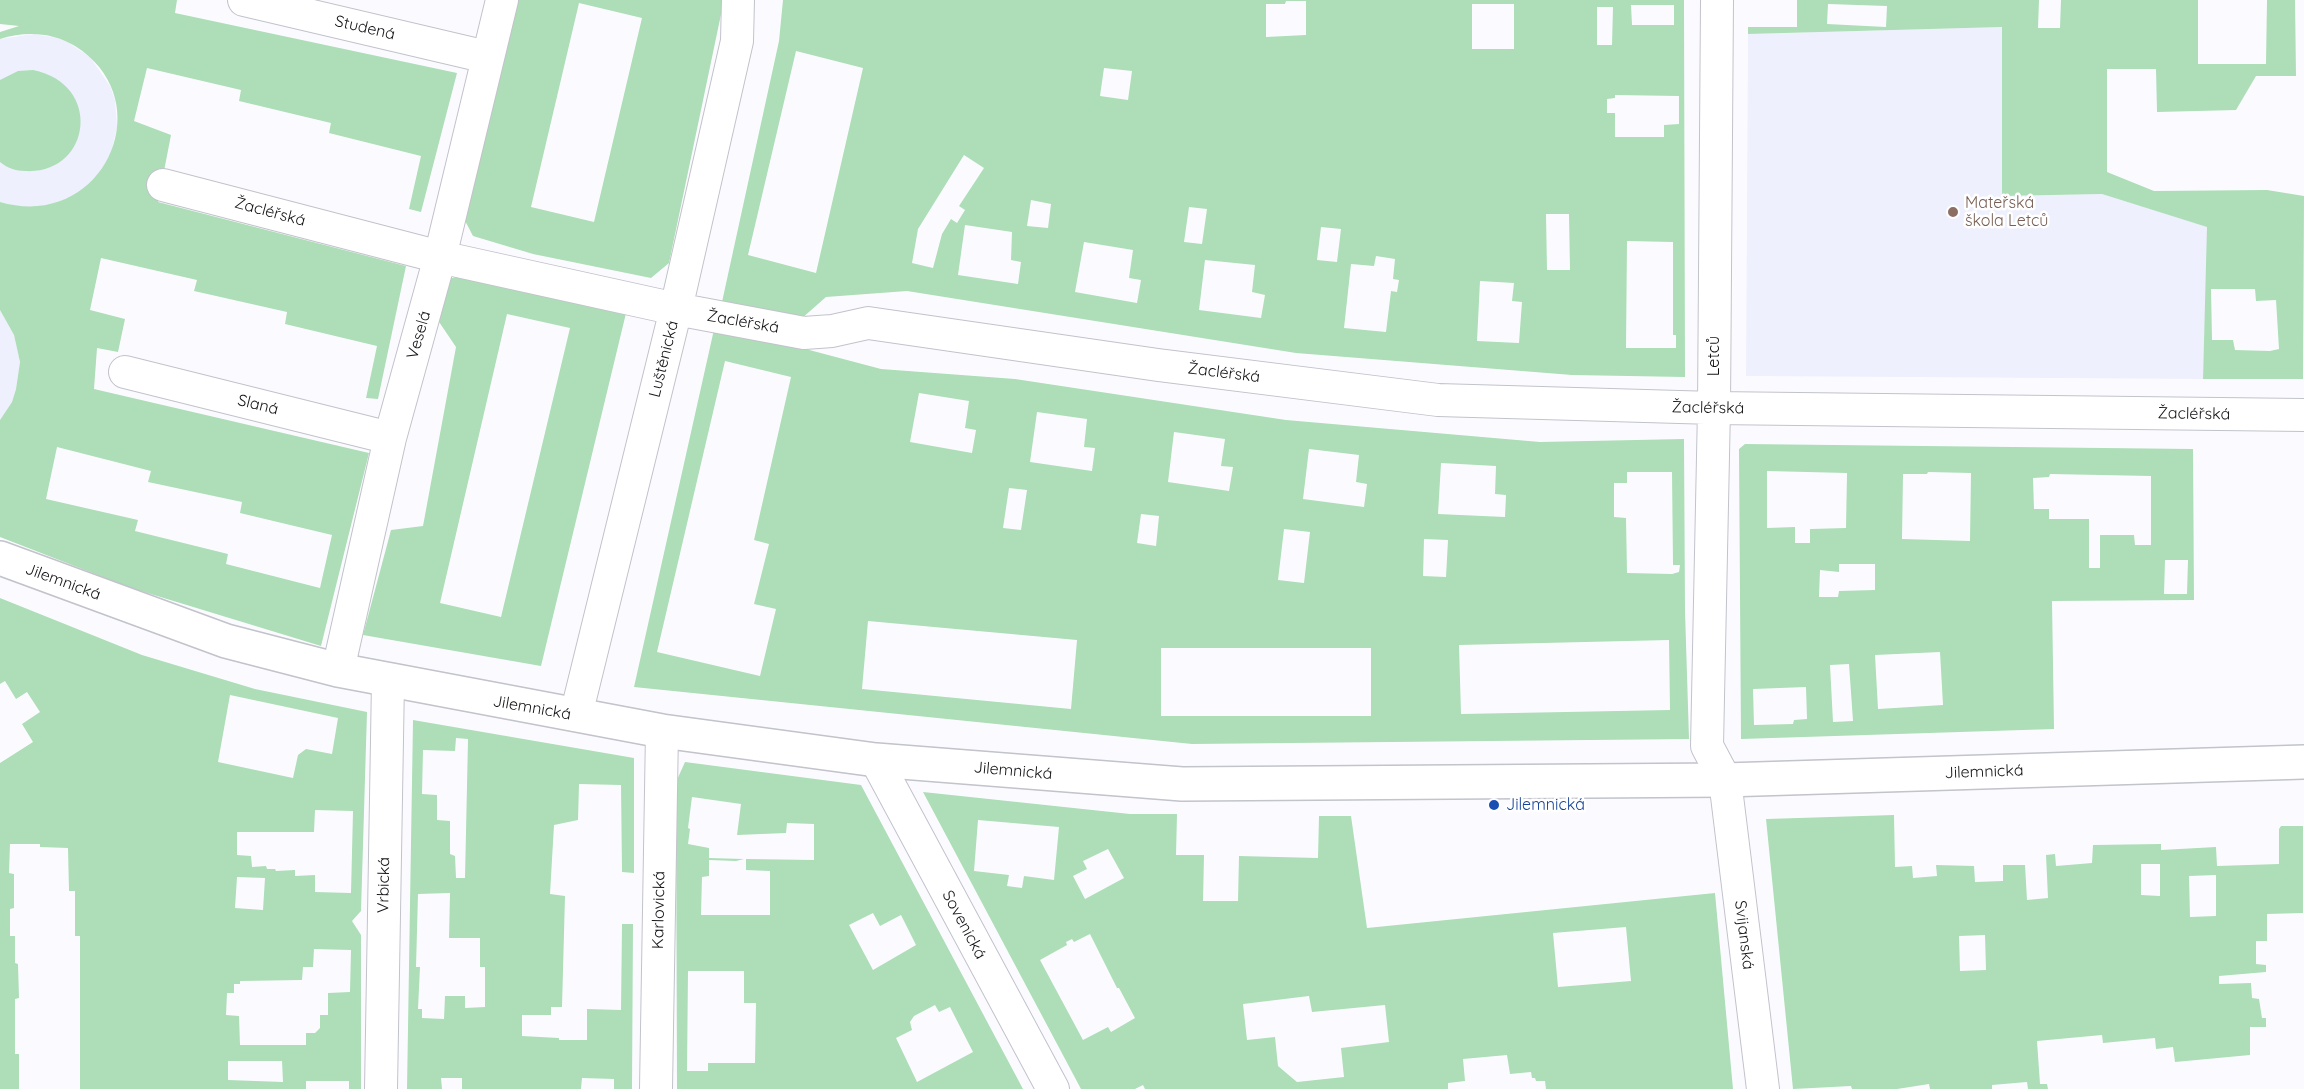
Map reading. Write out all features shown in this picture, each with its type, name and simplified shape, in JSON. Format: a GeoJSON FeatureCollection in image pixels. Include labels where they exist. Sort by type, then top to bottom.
{"type":"FeatureCollection","features":[{"type":"Feature","properties":{"kind":"street","name":"Studená"},"geometry":{"type":"LineString","coordinates":[[244,0],[487,57]]}},
{"type":"Feature","properties":{"kind":"street","name":"Veselá"},"geometry":{"type":"LineString","coordinates":[[338,670],[390,438],[440,257],[502,0]]}},
{"type":"Feature","properties":{"kind":"street","name":"Luštěnická"},"geometry":{"type":"LineString","coordinates":[[576,716],[676,309],[737,41],[738,0]]}},
{"type":"Feature","properties":{"kind":"street","name":"Letců"},"geometry":{"type":"LineString","coordinates":[[1717,0],[1714,408],[1707,746],[1725,780]]}},
{"type":"Feature","properties":{"kind":"street","name":"Žacléřská"},"geometry":{"type":"LineString","coordinates":[[163,185],[440,257],[676,309],[804,333],[832,331],[868,323],[878,324],[1158,365],[1438,400],[1714,408],[2304,415]]}},
{"type":"Feature","properties":{"kind":"street","name":"Slaná"},"geometry":{"type":"LineString","coordinates":[[125,372],[390,438]]}},
{"type":"Feature","properties":{"kind":"street","name":"Jilemnická"},"geometry":{"type":"LineString","coordinates":[[0,558],[226,641],[338,670],[662,731],[876,760],[1182,784],[1725,780],[2304,762]]}},
{"type":"Feature","properties":{"kind":"street","name":"Vrbická"},"geometry":{"type":"LineString","coordinates":[[381,1089],[388,681]]}},
{"type":"Feature","properties":{"kind":"street","name":"Karlovická"},"geometry":{"type":"LineString","coordinates":[[656,1089],[662,731]]}},
{"type":"Feature","properties":{"kind":"street","name":"Sovenická"},"geometry":{"type":"LineString","coordinates":[[876,760],[1053,1089]]}},
{"type":"Feature","properties":{"kind":"street","name":"Svijanská"},"geometry":{"type":"LineString","coordinates":[[1725,780],[1762,1089]]}},
{"type":"Feature","properties":{"kind":"shaded area","name":"Mateřská škola Letců"},"geometry":{"type":"Polygon","coordinates":[[[2002,27],[2002,196],[2102,194],[2208,227],[2203,379],[1746,376],[1748,34],[2002,27]]]}},
{"type":"Feature","properties":{"kind":"shaded area"},"geometry":{"type":"Polygon","coordinates":[[[34,34],[58,38],[90,57],[110,86],[115,100],[117,127],[111,154],[97,177],[87,186],[64,201],[52,205],[24,208],[0,202],[0,39],[34,34]]]}},
{"type":"Feature","properties":{"kind":"shaded area"},"geometry":{"type":"Polygon","coordinates":[[[0,310],[14,335],[20,362],[12,402],[0,420],[0,310]]]}},
{"type":"Feature","properties":{"kind":"green space"},"geometry":{"type":"Polygon","coordinates":[[[0,0],[177,0],[175,13],[457,73],[421,212],[409,209],[421,156],[329,133],[331,123],[239,101],[241,90],[147,68],[134,121],[171,135],[158,202],[406,266],[378,399],[366,398],[377,346],[285,324],[287,312],[194,291],[197,280],[101,258],[90,310],[125,319],[118,352],[97,348],[94,389],[369,453],[321,646],[131,588],[0,537],[0,420],[12,402],[20,362],[14,335],[0,310],[0,202],[36,206],[68,198],[92,180],[109,156],[117,127],[115,98],[101,70],[75,46],[57,38],[38,34],[0,39],[0,32],[19,26],[0,24],[0,0]],[[57,447],[46,499],[138,520],[135,531],[228,554],[226,564],[320,588],[332,535],[240,513],[242,502],[148,482],[151,471],[57,447]]]}},
{"type":"Feature","properties":{"kind":"green space"},"geometry":{"type":"Polygon","coordinates":[[[516,0],[724,0],[669,263],[651,278],[533,254],[473,236],[461,213],[516,0]],[[579,3],[531,207],[594,222],[642,18],[579,3]]]}},
{"type":"Feature","properties":{"kind":"green space"},"geometry":{"type":"Polygon","coordinates":[[[783,0],[1684,0],[1685,377],[1572,375],[1296,353],[907,291],[826,297],[801,319],[722,302],[779,41],[783,0]],[[1306,1],[1266,4],[1266,37],[1306,35],[1306,1]],[[1472,4],[1472,49],[1514,49],[1514,4],[1472,4]],[[1631,5],[1632,25],[1674,25],[1674,5],[1631,5]],[[1597,7],[1597,45],[1612,45],[1613,7],[1597,7]],[[796,51],[748,255],[816,273],[863,68],[796,51]],[[1104,68],[1100,96],[1128,100],[1132,71],[1104,68]],[[1615,95],[1615,98],[1607,99],[1607,113],[1615,113],[1615,137],[1664,137],[1664,125],[1679,124],[1679,96],[1615,95]],[[964,155],[918,229],[912,263],[933,268],[942,234],[951,219],[957,223],[965,210],[959,206],[984,168],[964,155]],[[1031,200],[1027,226],[1048,228],[1051,204],[1031,200]],[[1189,207],[1184,242],[1202,244],[1207,209],[1189,207]],[[1546,214],[1547,270],[1570,270],[1569,214],[1546,214]],[[965,225],[958,275],[1018,284],[1021,262],[1011,260],[1012,232],[965,225]],[[1321,227],[1317,260],[1337,262],[1341,229],[1321,227]],[[1627,241],[1626,348],[1676,348],[1676,335],[1673,335],[1673,242],[1627,241]],[[1084,242],[1075,292],[1137,303],[1141,280],[1129,278],[1133,250],[1084,242]],[[1376,256],[1374,266],[1351,264],[1344,328],[1386,332],[1391,291],[1397,292],[1399,280],[1393,279],[1395,259],[1376,256]],[[1205,260],[1199,310],[1261,318],[1265,295],[1252,292],[1255,265],[1205,260]],[[1480,281],[1477,341],[1519,343],[1522,302],[1512,301],[1514,283],[1480,281]]]}},
{"type":"Feature","properties":{"kind":"green space"},"geometry":{"type":"Polygon","coordinates":[[[1797,0],[2039,0],[2038,28],[2060,28],[2061,0],[2198,0],[2198,64],[2266,64],[2267,0],[2295,0],[2296,76],[2256,76],[2236,110],[2157,112],[2156,69],[2107,69],[2107,172],[2154,191],[2267,190],[2304,196],[2303,379],[2203,379],[2207,227],[2102,194],[2002,196],[2002,27],[1748,34],[1748,27],[1797,27],[1797,0]],[[1828,4],[1827,24],[1886,27],[1887,6],[1828,4]],[[2211,289],[2212,340],[2233,340],[2235,350],[2279,349],[2276,300],[2256,301],[2255,289],[2211,289]]]}},
{"type":"Feature","properties":{"kind":"green space"},"geometry":{"type":"Polygon","coordinates":[[[33,70],[56,79],[71,92],[79,109],[80,127],[75,144],[64,159],[47,168],[25,171],[0,162],[0,80],[18,71],[33,70]]]}},
{"type":"Feature","properties":{"kind":"green space"},"geometry":{"type":"Polygon","coordinates":[[[471,274],[627,309],[541,666],[363,635],[391,530],[423,526],[456,347],[435,316],[447,279],[471,274]],[[507,314],[440,603],[501,617],[570,328],[507,314]]]}},
{"type":"Feature","properties":{"kind":"green space"},"geometry":{"type":"Polygon","coordinates":[[[715,325],[881,369],[1015,379],[1286,420],[1540,442],[1684,439],[1685,611],[1689,739],[1192,744],[634,687],[715,325]],[[725,361],[657,652],[760,676],[776,609],[754,604],[769,544],[754,540],[791,377],[725,361]],[[919,393],[910,442],[972,453],[976,430],[965,428],[969,401],[919,393]],[[1037,412],[1030,462],[1092,471],[1095,448],[1084,447],[1087,419],[1037,412]],[[1174,432],[1168,482],[1229,491],[1233,467],[1221,466],[1225,439],[1174,432]],[[1309,449],[1303,499],[1364,507],[1367,484],[1356,482],[1359,455],[1309,449]],[[1441,463],[1438,514],[1505,517],[1506,495],[1495,494],[1496,466],[1441,463]],[[1627,472],[1627,483],[1614,483],[1614,517],[1626,518],[1627,573],[1672,574],[1679,572],[1680,565],[1673,565],[1672,472],[1627,472]],[[1009,488],[1003,528],[1021,530],[1027,490],[1009,488]],[[1141,514],[1137,543],[1156,546],[1159,516],[1141,514]],[[1284,529],[1278,580],[1304,583],[1310,532],[1284,529]],[[1424,539],[1423,576],[1446,577],[1448,540],[1424,539]],[[868,621],[862,689],[1071,709],[1077,640],[868,621]],[[1669,640],[1459,645],[1461,714],[1670,710],[1669,640]],[[1161,648],[1161,716],[1371,716],[1371,648],[1161,648]]]}},
{"type":"Feature","properties":{"kind":"green space"},"geometry":{"type":"Polygon","coordinates":[[[1745,444],[2193,449],[2194,600],[2052,601],[2054,729],[1741,739],[1739,449],[1745,444]],[[1767,471],[1767,528],[1795,527],[1795,543],[1810,543],[1810,529],[1846,528],[1847,473],[1767,471]],[[1971,473],[1903,474],[1902,539],[1970,541],[1971,473]],[[2050,474],[2049,477],[2033,478],[2034,509],[2049,509],[2049,519],[2089,519],[2089,568],[2100,568],[2100,535],[2134,535],[2135,545],[2151,545],[2151,476],[2050,474]],[[2165,560],[2164,594],[2187,594],[2188,560],[2165,560]],[[1839,564],[1839,572],[1820,570],[1819,597],[1838,597],[1839,591],[1875,590],[1875,564],[1839,564]],[[1940,652],[1875,655],[1878,709],[1943,705],[1940,652]],[[1849,664],[1830,665],[1833,722],[1853,721],[1849,664]],[[1806,687],[1753,689],[1754,725],[1793,724],[1794,720],[1807,719],[1806,687]]]}},
{"type":"Feature","properties":{"kind":"green space"},"geometry":{"type":"Polygon","coordinates":[[[0,598],[142,655],[255,689],[367,712],[361,911],[352,921],[361,935],[361,1089],[349,1089],[349,1081],[306,1081],[306,1089],[80,1089],[80,936],[75,936],[75,891],[69,891],[68,848],[40,847],[40,844],[10,844],[9,873],[14,874],[14,908],[10,909],[10,936],[15,936],[15,963],[18,964],[19,998],[15,999],[15,1054],[19,1054],[19,1089],[0,1089],[0,763],[33,742],[22,724],[40,712],[27,692],[16,699],[5,681],[0,684],[0,598]],[[230,695],[218,762],[293,778],[298,755],[306,749],[332,754],[338,718],[230,695]],[[315,810],[314,832],[237,832],[237,855],[251,856],[252,867],[266,866],[267,869],[276,871],[295,870],[295,876],[315,875],[315,892],[351,893],[353,811],[315,810]],[[237,877],[235,908],[263,910],[265,878],[237,877]],[[314,949],[313,967],[303,967],[302,980],[240,981],[240,984],[234,984],[234,993],[227,993],[226,1015],[239,1016],[240,1045],[306,1045],[306,1033],[315,1033],[320,1028],[320,1015],[328,1015],[328,993],[350,992],[351,950],[314,949]],[[228,1061],[228,1080],[283,1082],[282,1061],[228,1061]]]}},
{"type":"Feature","properties":{"kind":"green space"},"geometry":{"type":"Polygon","coordinates":[[[413,720],[634,758],[634,873],[622,872],[621,785],[579,784],[578,820],[554,825],[550,894],[565,896],[562,1007],[551,1007],[551,1015],[522,1015],[522,1036],[587,1040],[587,1009],[621,1010],[622,924],[633,924],[632,1089],[614,1089],[614,1079],[582,1078],[581,1089],[462,1089],[462,1078],[441,1078],[442,1089],[407,1089],[413,720]],[[456,738],[455,751],[423,750],[422,794],[437,795],[437,820],[450,821],[450,854],[455,856],[456,878],[465,878],[468,739],[456,738]],[[450,893],[418,894],[416,967],[420,967],[418,1009],[422,1009],[422,1018],[444,1019],[445,996],[465,996],[465,1008],[485,1007],[485,967],[480,967],[480,938],[449,938],[450,893]]]}},
{"type":"Feature","properties":{"kind":"green space"},"geometry":{"type":"Polygon","coordinates":[[[685,762],[861,785],[1023,1089],[677,1089],[676,782],[685,762]],[[692,797],[688,828],[690,829],[688,844],[709,848],[709,858],[744,859],[709,860],[709,876],[702,877],[701,915],[770,915],[770,871],[746,870],[746,859],[814,860],[814,824],[787,823],[786,833],[737,835],[741,804],[692,797]],[[873,913],[849,925],[873,970],[916,945],[901,915],[880,926],[873,913]],[[688,971],[687,1071],[708,1071],[708,1063],[755,1063],[756,1003],[744,1003],[744,971],[688,971]],[[935,1005],[914,1016],[910,1022],[912,1030],[896,1038],[917,1082],[973,1052],[950,1007],[939,1012],[935,1005]]]}},
{"type":"Feature","properties":{"kind":"green space"},"geometry":{"type":"Polygon","coordinates":[[[923,792],[1130,814],[1177,814],[1176,855],[1204,855],[1203,901],[1238,901],[1239,856],[1318,858],[1319,816],[1351,816],[1367,928],[1715,893],[1733,1089],[1546,1089],[1545,1081],[1536,1081],[1532,1078],[1531,1072],[1510,1074],[1507,1055],[1463,1059],[1465,1081],[1448,1083],[1448,1089],[1145,1089],[1143,1085],[1135,1089],[1081,1089],[923,792]],[[978,820],[974,871],[1009,875],[1007,886],[1022,888],[1024,876],[1054,880],[1059,827],[978,820]],[[1108,849],[1083,861],[1087,869],[1073,876],[1085,899],[1124,878],[1108,849]],[[1626,927],[1553,933],[1558,987],[1631,981],[1626,927]],[[1090,934],[1074,942],[1072,939],[1066,942],[1067,945],[1040,960],[1083,1040],[1108,1027],[1111,1032],[1135,1018],[1090,934]],[[1309,996],[1243,1004],[1247,1040],[1275,1037],[1278,1066],[1297,1082],[1344,1077],[1341,1048],[1389,1042],[1385,1005],[1312,1012],[1309,996]]]}},
{"type":"Feature","properties":{"kind":"green space"},"geometry":{"type":"Polygon","coordinates":[[[1894,815],[1895,867],[1912,866],[1913,878],[1937,876],[1936,865],[1974,866],[1975,882],[2003,881],[2003,865],[2025,865],[2027,900],[2048,898],[2046,855],[2055,854],[2056,866],[2092,863],[2093,845],[2161,844],[2161,850],[2216,847],[2217,866],[2279,864],[2279,829],[2281,826],[2303,826],[2303,913],[2267,914],[2267,941],[2256,941],[2256,964],[2266,965],[2266,972],[2219,976],[2219,984],[2251,983],[2252,998],[2259,999],[2262,1018],[2266,1018],[2266,1027],[2250,1027],[2250,1055],[2175,1062],[2173,1047],[2156,1049],[2155,1038],[2103,1043],[2102,1035],[2037,1041],[2040,1084],[2047,1084],[2048,1089],[2028,1089],[2027,1082],[1992,1085],[1992,1089],[1930,1089],[1929,1084],[1897,1089],[1852,1089],[1851,1086],[1793,1089],[1766,819],[1894,815]],[[2141,864],[2141,895],[2160,896],[2160,864],[2141,864]],[[2216,875],[2189,876],[2190,917],[2216,916],[2216,875]],[[1985,935],[1959,936],[1960,971],[1986,970],[1985,935]]]}},
{"type":"Feature","properties":{"kind":"place","name":"Mateřská škola Letců"},"geometry":{"type":"Point","coordinates":[1953,212]}},
{"type":"Feature","properties":{"kind":"place","name":"Jilemnická"},"geometry":{"type":"Point","coordinates":[1494,805]}}]}
